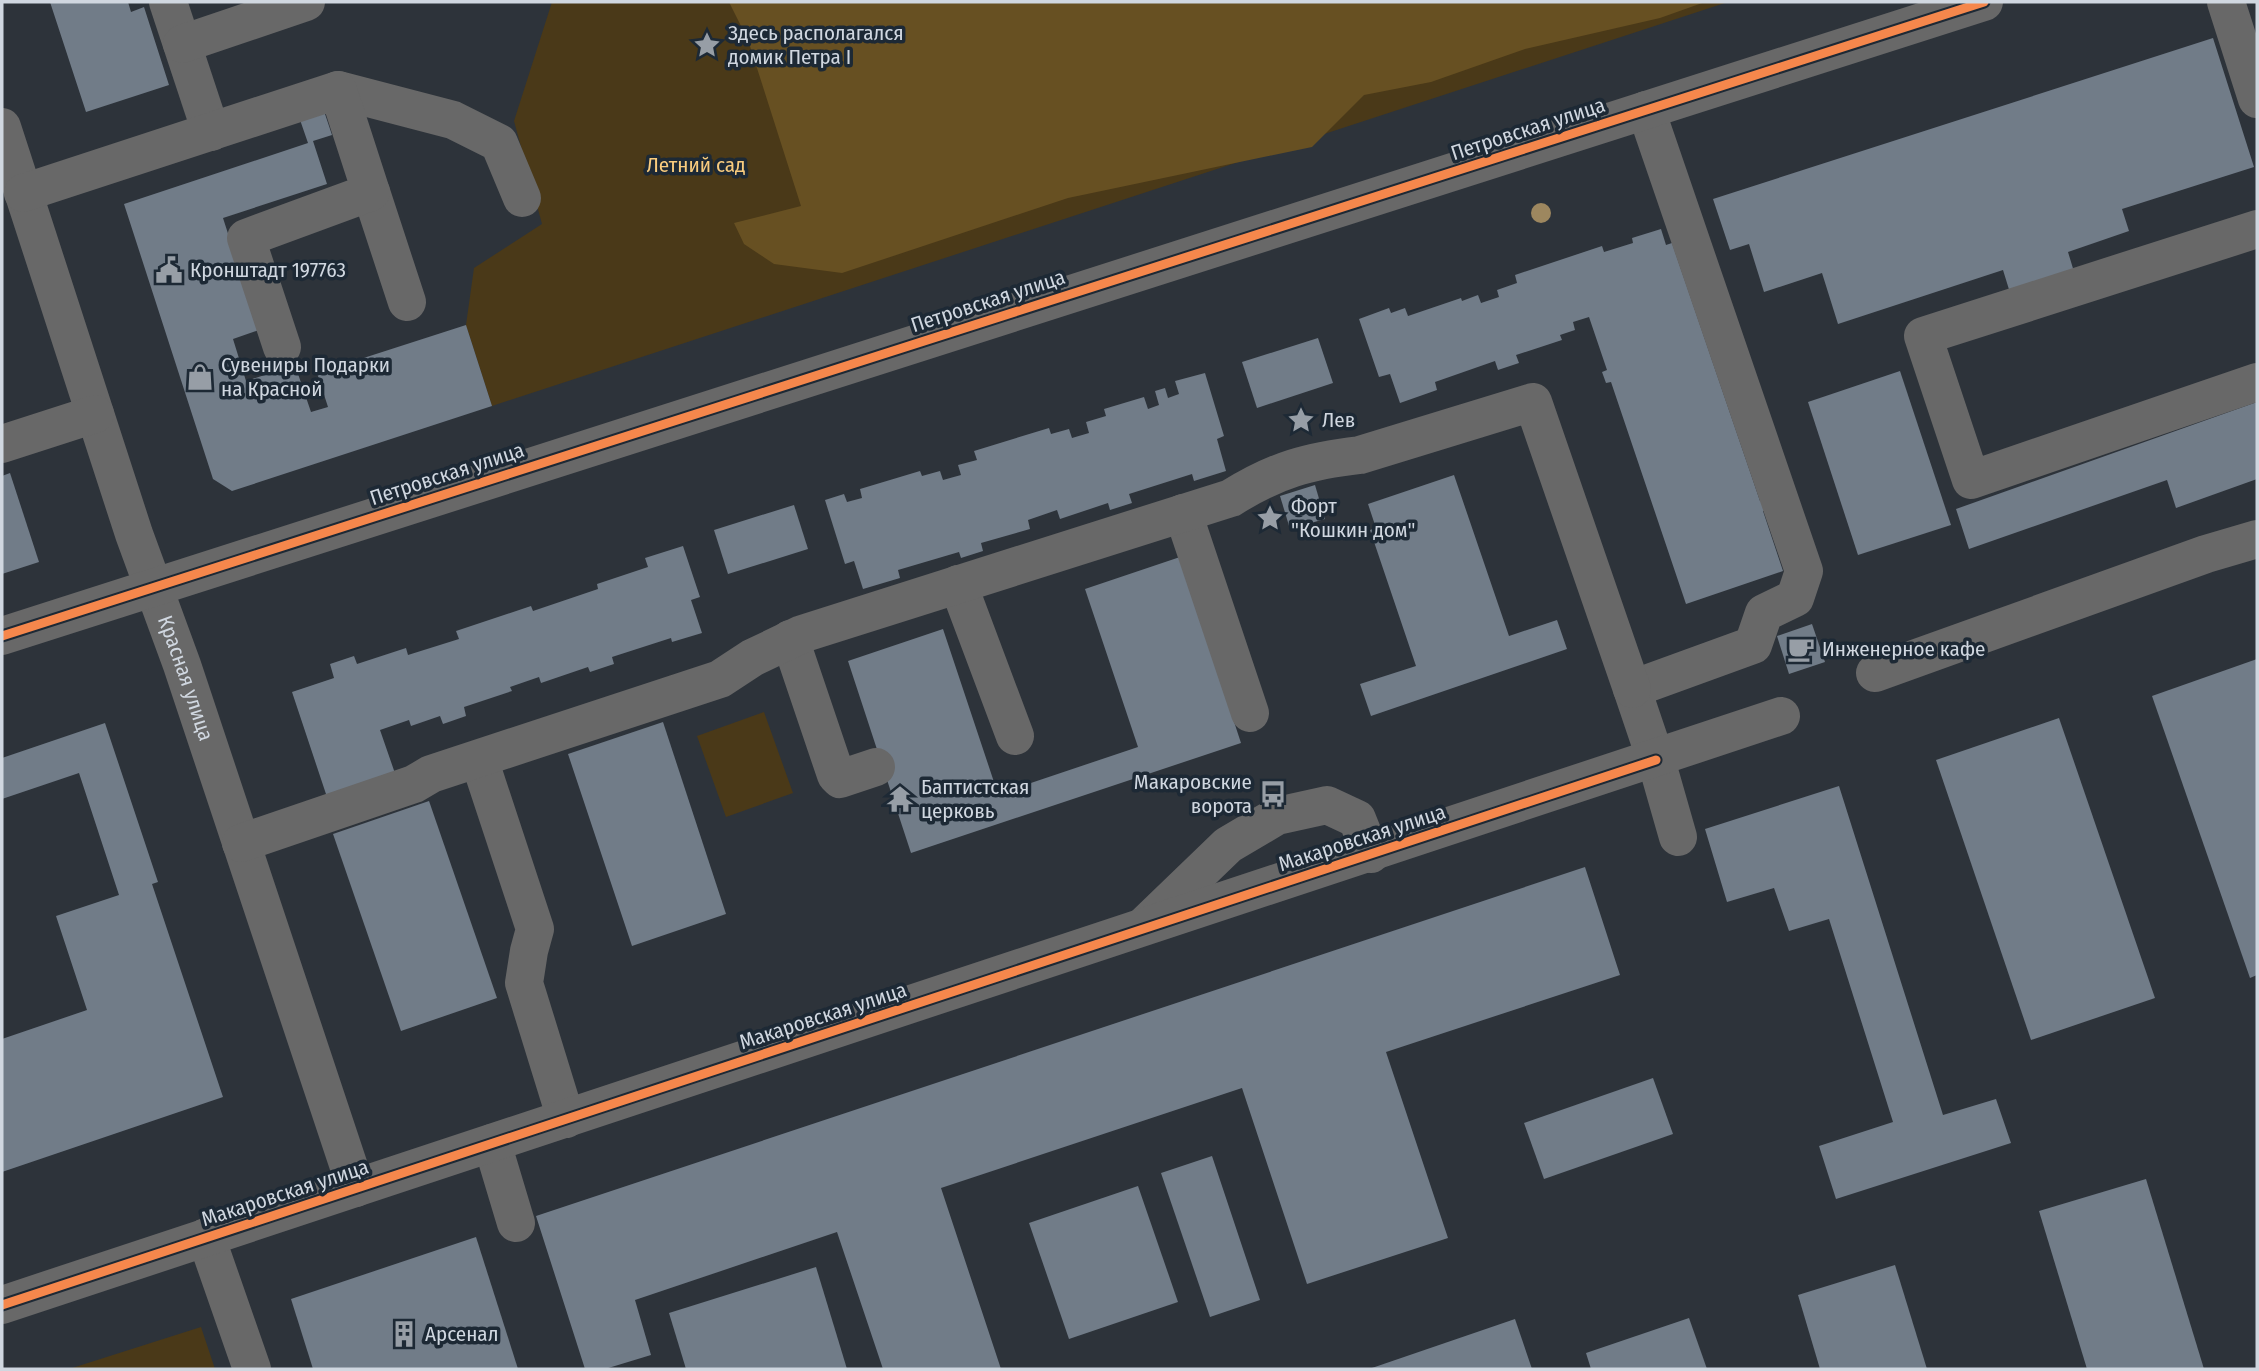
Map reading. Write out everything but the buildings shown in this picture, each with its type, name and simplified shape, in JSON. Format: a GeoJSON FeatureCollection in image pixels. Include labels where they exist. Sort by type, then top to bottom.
{"type":"FeatureCollection","features":[{"type":"Feature","properties":{"kind":"street"},"geometry":{"type":"LineString","coordinates":[[168,2],[211,132]]}},
{"type":"Feature","properties":{"kind":"street"},"geometry":{"type":"LineString","coordinates":[[182,44],[306,2]]}},
{"type":"Feature","properties":{"kind":"street","name":"Петровская улица"},"geometry":{"type":"LineString","coordinates":[[2,636],[1984,2]]}},
{"type":"Feature","properties":{"kind":"street"},"geometry":{"type":"LineString","coordinates":[[2226,2],[2257,99]]}},
{"type":"Feature","properties":{"kind":"street"},"geometry":{"type":"LineString","coordinates":[[338,90],[407,302]]}},
{"type":"Feature","properties":{"kind":"street"},"geometry":{"type":"LineString","coordinates":[[23,193],[338,90],[453,120],[499,143],[522,198]]}},
{"type":"Feature","properties":{"kind":"street"},"geometry":{"type":"LineString","coordinates":[[1632,690],[1754,645],[1764,613],[1795,598],[1804,571],[1646,110]]}},
{"type":"Feature","properties":{"kind":"street","name":"Красная улица"},"geometry":{"type":"LineString","coordinates":[[2,127],[95,414],[356,1188]]}},
{"type":"Feature","properties":{"kind":"street"},"geometry":{"type":"LineString","coordinates":[[282,347],[246,238],[371,192]]}},
{"type":"Feature","properties":{"kind":"street"},"geometry":{"type":"LineString","coordinates":[[2257,229],[1923,337],[1971,480],[2257,382]]}},
{"type":"Feature","properties":{"kind":"street"},"geometry":{"type":"LineString","coordinates":[[241,843],[414,784],[431,774],[720,679],[752,658],[790,639],[1231,498],[1277,472],[1319,461],[1360,456],[1533,402],[1656,760],[1678,837]]}},
{"type":"Feature","properties":{"kind":"street"},"geometry":{"type":"LineString","coordinates":[[2,444],[95,414]]}},
{"type":"Feature","properties":{"kind":"street"},"geometry":{"type":"LineString","coordinates":[[1183,513],[1250,713]]}},
{"type":"Feature","properties":{"kind":"street"},"geometry":{"type":"LineString","coordinates":[[1875,673],[2206,554],[2257,539]]}},
{"type":"Feature","properties":{"kind":"street"},"geometry":{"type":"LineString","coordinates":[[958,584],[1014,736]]}},
{"type":"Feature","properties":{"kind":"street"},"geometry":{"type":"LineString","coordinates":[[790,639],[836,775],[841,779],[876,767]]}},
{"type":"Feature","properties":{"kind":"street","name":"Макаровская улица"},"geometry":{"type":"LineString","coordinates":[[2,1305],[1656,760],[1782,716]]}},
{"type":"Feature","properties":{"kind":"street"},"geometry":{"type":"LineString","coordinates":[[479,758],[536,929],[528,951],[524,983],[566,1119]]}},
{"type":"Feature","properties":{"kind":"street"},"geometry":{"type":"LineString","coordinates":[[1139,930],[1228,845],[1277,816],[1327,805],[1357,819],[1371,854]]}},
{"type":"Feature","properties":{"kind":"street"},"geometry":{"type":"LineString","coordinates":[[492,1143],[516,1223]]}},
{"type":"Feature","properties":{"kind":"street"},"geometry":{"type":"LineString","coordinates":[[206,1237],[252,1369]]}},
{"type":"Feature","properties":{"kind":"green space","name":"Летний сад"},"geometry":{"type":"Polygon","coordinates":[[[552,2],[1728,2],[492,406],[466,325],[474,268],[542,224],[514,121],[552,2]]]}},
{"type":"Feature","properties":{"kind":"green space"},"geometry":{"type":"Polygon","coordinates":[[[764,712],[793,793],[726,817],[697,736],[764,712]]]}},
{"type":"Feature","properties":{"kind":"green space"},"geometry":{"type":"Polygon","coordinates":[[[201,1327],[215,1369],[69,1369],[201,1327]]]}},
{"type":"Feature","properties":{"kind":"shaded area"},"geometry":{"type":"Polygon","coordinates":[[[729,2],[1705,2],[1660,18],[1525,49],[1431,82],[1364,95],[1312,147],[1068,198],[842,273],[774,264],[744,244],[734,223],[801,206],[748,40],[729,2]]]}},
{"type":"Feature","properties":{"kind":"cycle path"},"geometry":{"type":"LineString","coordinates":[[2,636],[1984,2]]}},
{"type":"Feature","properties":{"kind":"cycle path"},"geometry":{"type":"LineString","coordinates":[[2,1305],[1656,760]]}},
{"type":"Feature","properties":{"kind":"place","name":"Здесь располагался домик Петра I"},"geometry":{"type":"Point","coordinates":[707,45]}},
{"type":"Feature","properties":{"kind":"place","name":"Кронштадт 197763"},"geometry":{"type":"Point","coordinates":[169,270]}},
{"type":"Feature","properties":{"kind":"place","name":"Сувениры Подарки на Красной"},"geometry":{"type":"Point","coordinates":[200,377]}},
{"type":"Feature","properties":{"kind":"place","name":"Лев"},"geometry":{"type":"Point","coordinates":[1301,420]}},
{"type":"Feature","properties":{"kind":"place","name":"Форт \"Кошкин дом\""},"geometry":{"type":"Point","coordinates":[1270,518]}},
{"type":"Feature","properties":{"kind":"place","name":"Инженерное кафе"},"geometry":{"type":"Point","coordinates":[1801,649]}},
{"type":"Feature","properties":{"kind":"place","name":"Макаровские ворота"},"geometry":{"type":"Point","coordinates":[1273,794]}},
{"type":"Feature","properties":{"kind":"place","name":"Баптистская церковь"},"geometry":{"type":"Point","coordinates":[900,799]}},
{"type":"Feature","properties":{"kind":"place","name":"Арсенал"},"geometry":{"type":"Point","coordinates":[404,1334]}}]}
